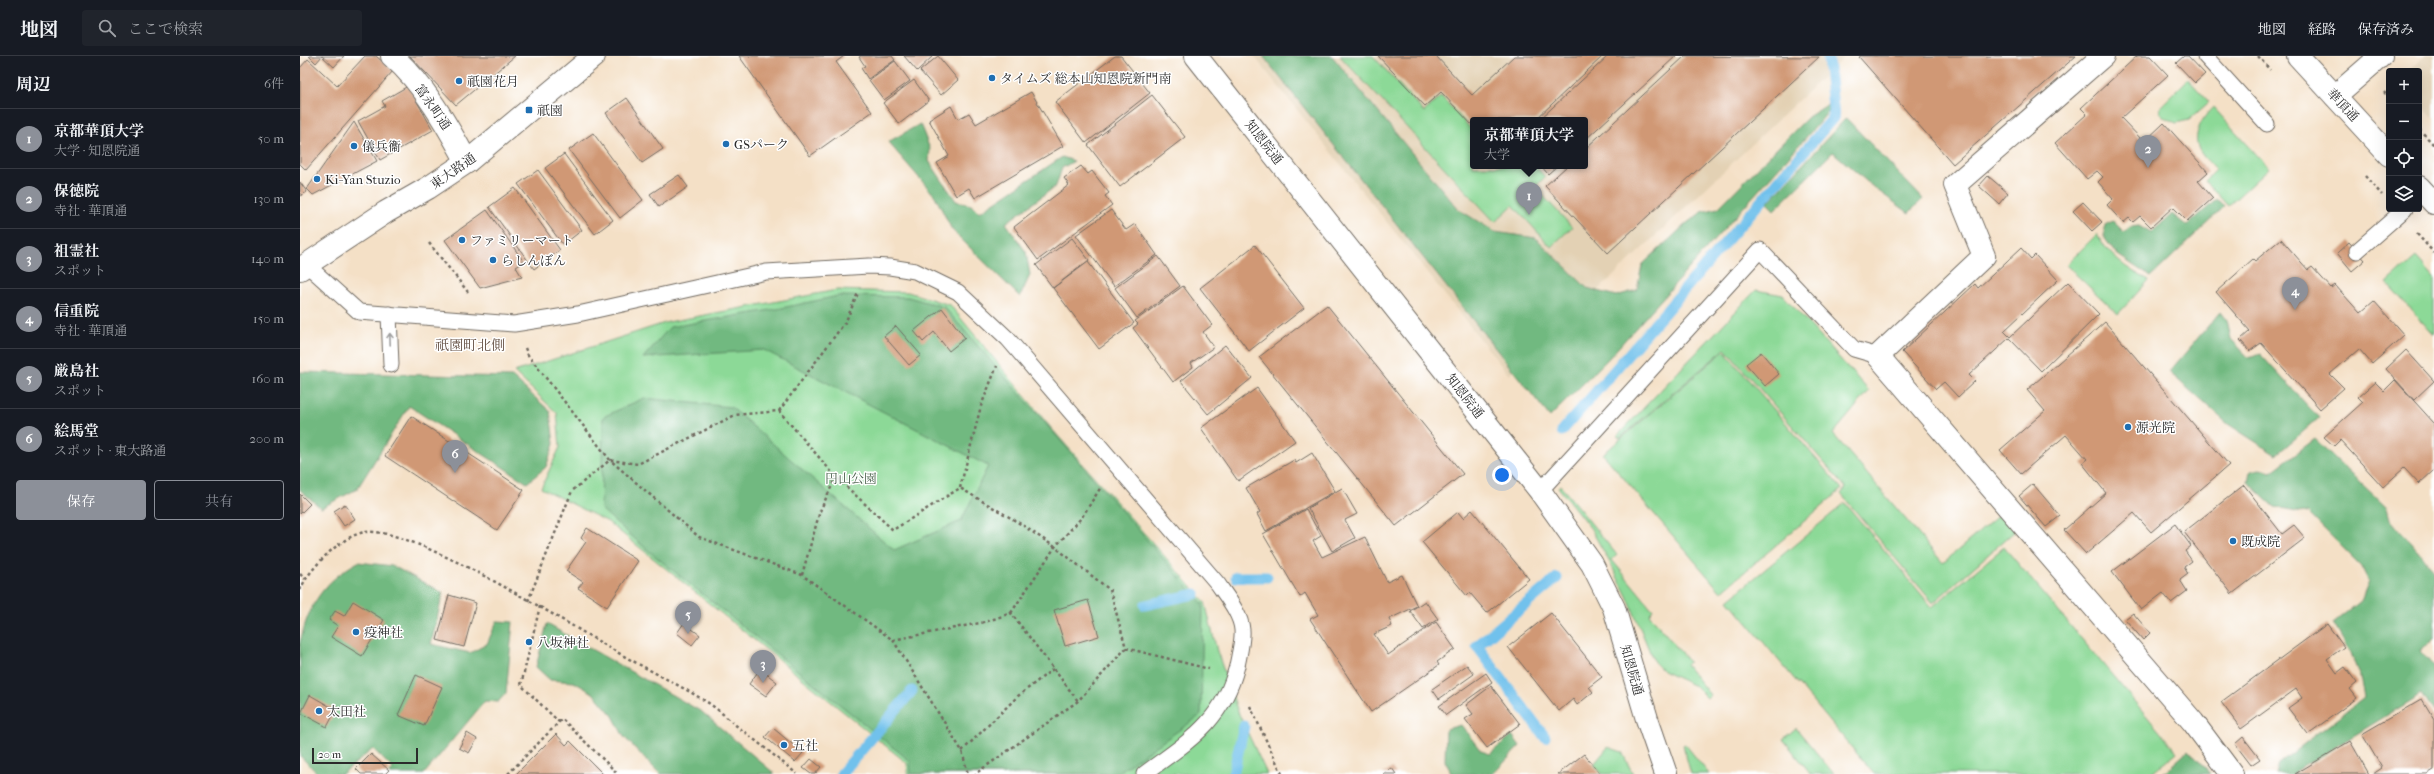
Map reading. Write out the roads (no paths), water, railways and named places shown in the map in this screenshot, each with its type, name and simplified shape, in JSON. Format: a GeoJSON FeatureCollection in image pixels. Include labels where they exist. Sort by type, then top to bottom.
{"type":"FeatureCollection","features":[{"type":"Feature","properties":{"kind":"street","name":"富永町通"},"geometry":{"type":"LineString","coordinates":[[392,56],[404,66],[434,108],[467,162]]}},
{"type":"Feature","properties":{"kind":"street","name":"東大路通"},"geometry":{"type":"LineString","coordinates":[[304,267],[386,212],[428,188],[467,162],[594,56]]}},
{"type":"Feature","properties":{"kind":"street","name":"知恩院通"},"geometry":{"type":"LineString","coordinates":[[1196,56],[1540,491],[1592,564],[1614,608],[1647,719],[1666,774]]}},
{"type":"Feature","properties":{"kind":"street"},"geometry":{"type":"LineString","coordinates":[[2103,56],[1955,185],[1984,256],[1878,356],[2193,722],[2232,774]]}},
{"type":"Feature","properties":{"kind":"street","name":"華頂通"},"geometry":{"type":"LineString","coordinates":[[2298,56],[2386,152]]}},
{"type":"Feature","properties":{"kind":"street"},"geometry":{"type":"LineString","coordinates":[[2336,96],[2381,56]]}},
{"type":"Feature","properties":{"kind":"lane"},"geometry":{"type":"LineString","coordinates":[[2202,59],[2267,124]]}},
{"type":"Feature","properties":{"kind":"lane"},"geometry":{"type":"LineString","coordinates":[[2357,251],[2402,212]]}},
{"type":"Feature","properties":{"kind":"lane"},"geometry":{"type":"LineString","coordinates":[[1540,491],[1760,250],[1854,349],[1878,356]]}},
{"type":"Feature","properties":{"kind":"lane"},"geometry":{"type":"LineString","coordinates":[[304,267],[358,312],[514,324],[578,314],[766,272],[869,266],[890,267],[915,272],[936,279],[958,292],[1008,339],[1218,584],[1231,604],[1242,629],[1234,675],[1223,703],[1202,731],[1144,774]]}},
{"type":"Feature","properties":{"kind":"lane"},"geometry":{"type":"LineString","coordinates":[[416,316],[460,310]]}},
{"type":"Feature","properties":{"kind":"lane"},"geometry":{"type":"LineString","coordinates":[[389,314],[390,365]]}},
{"type":"Feature","properties":{"kind":"waterway"},"geometry":{"type":"LineString","coordinates":[[1562,431],[1834,117],[1828,59]]}},
{"type":"Feature","properties":{"kind":"waterway"},"geometry":{"type":"LineString","coordinates":[[1236,577],[1267,577]]}},
{"type":"Feature","properties":{"kind":"waterway"},"geometry":{"type":"LineString","coordinates":[[1545,737],[1477,646],[1557,578]]}},
{"type":"Feature","properties":{"kind":"waterway"},"geometry":{"type":"LineString","coordinates":[[1145,605],[1195,594]]}},
{"type":"Feature","properties":{"kind":"waterway"},"geometry":{"type":"LineString","coordinates":[[841,774],[912,691]]}},
{"type":"Feature","properties":{"kind":"waterway"},"geometry":{"type":"LineString","coordinates":[[1233,774],[1244,726]]}},
{"type":"Feature","properties":{"kind":"place","name":"タイムズ 総本山知恩院新門南"},"geometry":{"type":"Point","coordinates":[992,78]}},
{"type":"Feature","properties":{"kind":"place","name":"祇園花月"},"geometry":{"type":"Point","coordinates":[459,81]}},
{"type":"Feature","properties":{"kind":"place","name":"祇園"},"geometry":{"type":"Point","coordinates":[529,110]}},
{"type":"Feature","properties":{"kind":"place","name":"GSパーク"},"geometry":{"type":"Point","coordinates":[726,144]}},
{"type":"Feature","properties":{"kind":"place","name":"儀兵衞"},"geometry":{"type":"Point","coordinates":[354,146]}},
{"type":"Feature","properties":{"kind":"place","name":"保徳院"},"geometry":{"type":"Point","coordinates":[2148,168]}},
{"type":"Feature","properties":{"kind":"place","name":"Ki-Yan Stuzio"},"geometry":{"type":"Point","coordinates":[317,179]}},
{"type":"Feature","properties":{"kind":"place","name":"京都華頂大学"},"geometry":{"type":"Point","coordinates":[1529,215]}},
{"type":"Feature","properties":{"kind":"place","name":"ファミリーマート"},"geometry":{"type":"Point","coordinates":[462,240]}},
{"type":"Feature","properties":{"kind":"place","name":"らしんぼん"},"geometry":{"type":"Point","coordinates":[493,260]}},
{"type":"Feature","properties":{"kind":"place","name":"信重院"},"geometry":{"type":"Point","coordinates":[2295,310]}},
{"type":"Feature","properties":{"kind":"place","name":"源光院"},"geometry":{"type":"Point","coordinates":[2128,427]}},
{"type":"Feature","properties":{"kind":"place","name":"絵馬堂"},"geometry":{"type":"Point","coordinates":[455,473]}},
{"type":"Feature","properties":{"kind":"place","name":"既成院"},"geometry":{"type":"Point","coordinates":[2233,541]}},
{"type":"Feature","properties":{"kind":"place","name":"疫神社"},"geometry":{"type":"Point","coordinates":[356,632]}},
{"type":"Feature","properties":{"kind":"place","name":"厳島社"},"geometry":{"type":"Point","coordinates":[688,634]}},
{"type":"Feature","properties":{"kind":"place","name":"八坂神社"},"geometry":{"type":"Point","coordinates":[529,642]}},
{"type":"Feature","properties":{"kind":"place","name":"祖霊社"},"geometry":{"type":"Point","coordinates":[763,683]}},
{"type":"Feature","properties":{"kind":"place","name":"太田社"},"geometry":{"type":"Point","coordinates":[319,711]}},
{"type":"Feature","properties":{"kind":"place","name":"五社"},"geometry":{"type":"Point","coordinates":[784,745]}},
{"type":"Feature","properties":{"kind":"district","name":"祇園町北側"},"geometry":{"type":"Point","coordinates":[470,345]}},
{"type":"Feature","properties":{"kind":"park label","name":"円山公園"},"geometry":{"type":"Point","coordinates":[851,478]}}]}
